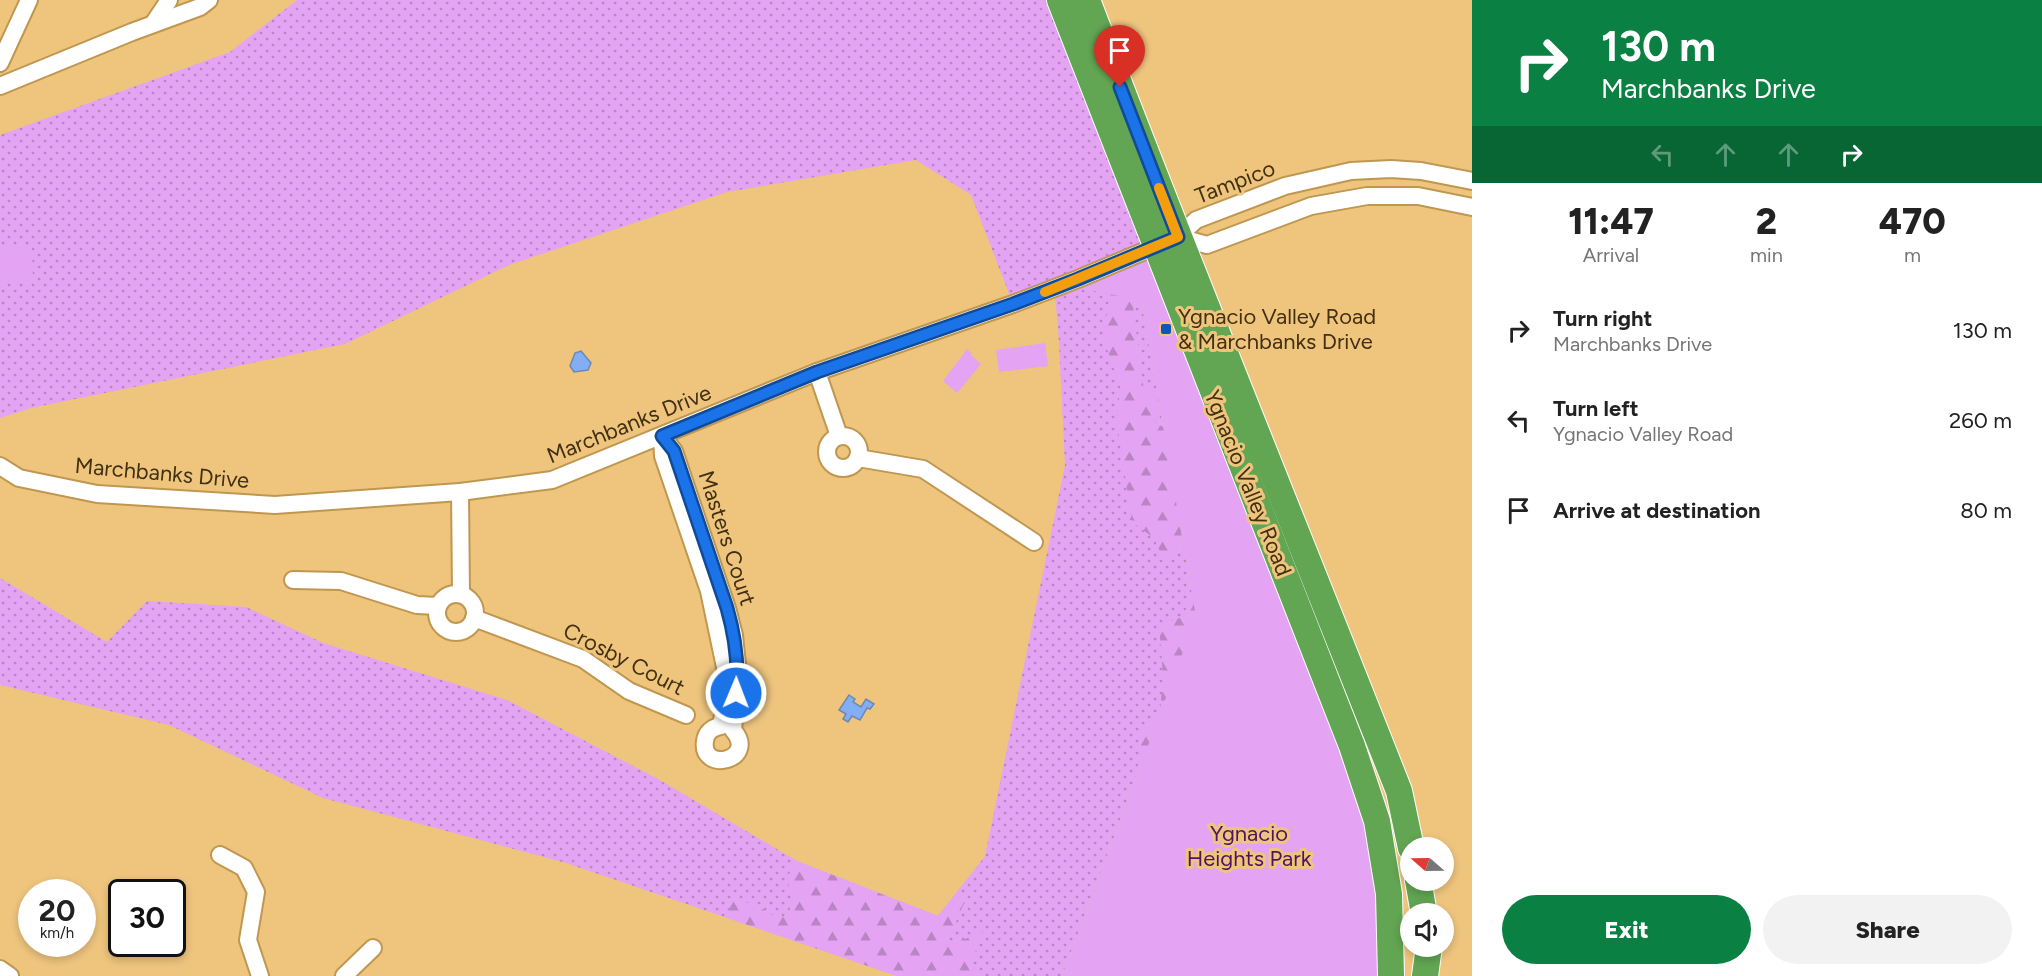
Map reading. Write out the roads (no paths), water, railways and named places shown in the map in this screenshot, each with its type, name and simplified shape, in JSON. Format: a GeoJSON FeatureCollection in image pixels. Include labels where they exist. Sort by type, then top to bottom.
{"type":"FeatureCollection","features":[{"type":"Feature","properties":{"kind":"highway","name":"Ygnacio Valley Road"},"geometry":{"type":"LineString","coordinates":[[1060,0],[1167,242],[1248,409],[1399,791],[1409,837]]}},
{"type":"Feature","properties":{"kind":"highway","name":"Ygnacio Valley Road"},"geometry":{"type":"LineString","coordinates":[[1088,0],[1167,242],[1352,746],[1377,821],[1389,894],[1391,976]]}},
{"type":"Feature","properties":{"kind":"highway"},"geometry":{"type":"LineString","coordinates":[[1425,976],[1428,957]]}},
{"type":"Feature","properties":{"kind":"street"},"geometry":{"type":"LineString","coordinates":[[0,63],[29,0]]}},
{"type":"Feature","properties":{"kind":"street"},"geometry":{"type":"LineString","coordinates":[[153,24],[169,0]]}},
{"type":"Feature","properties":{"kind":"street"},"geometry":{"type":"LineString","coordinates":[[0,86],[200,7],[209,0]]}},
{"type":"Feature","properties":{"kind":"street","name":"Tampico"},"geometry":{"type":"LineString","coordinates":[[1167,242],[1196,220],[1285,186],[1351,171],[1401,170],[1472,181]]}},
{"type":"Feature","properties":{"kind":"street","name":"Tampico"},"geometry":{"type":"LineString","coordinates":[[1167,242],[1206,245],[1311,206],[1367,196],[1418,196],[1472,207]]}},
{"type":"Feature","properties":{"kind":"street","name":"Marchbanks Drive"},"geometry":{"type":"LineString","coordinates":[[0,466],[19,478],[97,494],[275,505],[460,492],[552,480],[817,372],[1013,304],[1167,242]]}},
{"type":"Feature","properties":{"kind":"street"},"geometry":{"type":"LineString","coordinates":[[817,372],[839,436]]}},
{"type":"Feature","properties":{"kind":"street","name":"Masters Court"},"geometry":{"type":"LineString","coordinates":[[662,436],[674,451],[734,634],[738,674],[733,730],[738,737],[739,745],[733,757],[724,760],[711,757],[704,742],[711,730],[721,726],[727,693],[725,667],[709,591],[663,456],[662,436]]}},
{"type":"Feature","properties":{"kind":"street"},"geometry":{"type":"LineString","coordinates":[[839,436],[854,439],[859,448],[858,458],[852,465],[843,468],[830,461],[828,446],[834,438],[839,436]]}},
{"type":"Feature","properties":{"kind":"street"},"geometry":{"type":"LineString","coordinates":[[858,458],[923,469],[1034,542]]}},
{"type":"Feature","properties":{"kind":"street"},"geometry":{"type":"LineString","coordinates":[[460,492],[461,594]]}},
{"type":"Feature","properties":{"kind":"street"},"geometry":{"type":"LineString","coordinates":[[293,580],[341,580],[417,605],[438,606]]}},
{"type":"Feature","properties":{"kind":"street"},"geometry":{"type":"LineString","coordinates":[[461,594],[472,603],[474,618],[462,631],[451,631],[438,619],[438,606],[444,597],[461,594]]}},
{"type":"Feature","properties":{"kind":"street","name":"Crosby Court"},"geometry":{"type":"LineString","coordinates":[[474,618],[583,659],[629,691],[686,715]]}},
{"type":"Feature","properties":{"kind":"street"},"geometry":{"type":"LineString","coordinates":[[220,855],[244,868],[256,892],[248,940],[260,976]]}},
{"type":"Feature","properties":{"kind":"street"},"geometry":{"type":"LineString","coordinates":[[344,976],[373,948]]}},
{"type":"Feature","properties":{"kind":"street"},"geometry":{"type":"LineString","coordinates":[[0,969],[10,976]]}},
{"type":"Feature","properties":{"kind":"water"},"geometry":{"type":"Polygon","coordinates":[[[581,351],[591,363],[588,370],[574,372],[570,366],[575,353],[581,351]]]}},
{"type":"Feature","properties":{"kind":"water"},"geometry":{"type":"Polygon","coordinates":[[[849,695],[855,699],[853,702],[861,707],[866,699],[874,704],[870,709],[867,708],[860,720],[852,716],[848,722],[843,719],[846,714],[839,710],[849,695]]]}},
{"type":"Feature","properties":{"kind":"place","name":"Ygnacio Valley Road & Marchbanks Drive"},"geometry":{"type":"Point","coordinates":[1166,329]}},
{"type":"Feature","properties":{"kind":"park label","name":"Ygnacio Heights Park"},"geometry":{"type":"Point","coordinates":[1249,846]}}]}
